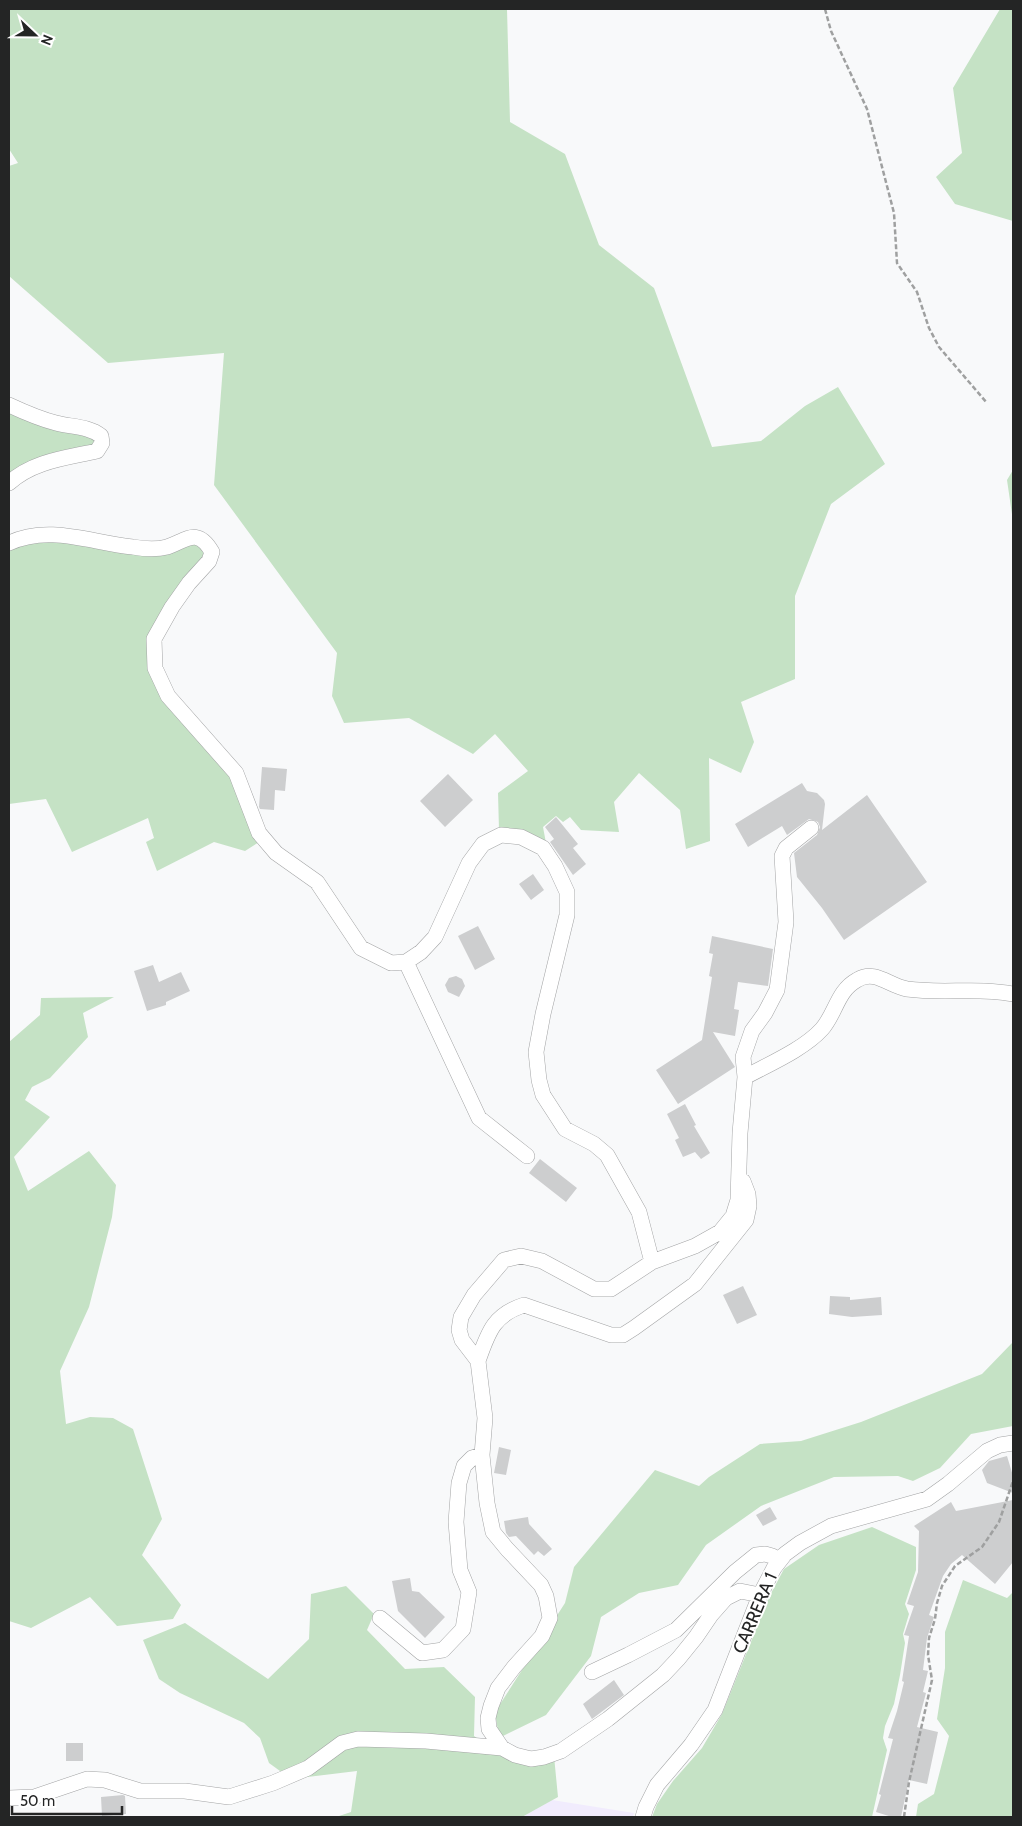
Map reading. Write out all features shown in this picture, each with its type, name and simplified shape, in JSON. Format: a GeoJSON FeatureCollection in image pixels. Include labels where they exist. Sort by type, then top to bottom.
{"type":"FeatureCollection","features":[{"type":"Feature","properties":{"kind":"street"},"geometry":{"type":"LineString","coordinates":[[9,405],[36,418],[57,424],[94,430],[100,436],[102,443],[97,451],[36,465],[18,475],[9,483]]}},
{"type":"Feature","properties":{"kind":"street"},"geometry":{"type":"LineString","coordinates":[[9,543],[18,538],[59,534],[116,546],[150,549],[167,547],[185,538],[196,538],[207,542],[212,552],[209,562],[189,583],[172,607],[154,639],[155,668],[168,696],[236,773],[259,833],[276,853],[310,875],[317,882],[361,948],[391,963],[406,962],[421,952],[435,937],[469,863],[483,844],[500,835],[521,837],[543,848],[555,866],[566,892],[567,915],[543,1014],[536,1052],[539,1080],[543,1095],[565,1129],[594,1144],[607,1154],[639,1212],[652,1262]]}},
{"type":"Feature","properties":{"kind":"street"},"geometry":{"type":"LineString","coordinates":[[478,1361],[462,1340],[459,1330],[461,1317],[474,1295],[504,1260],[521,1256],[542,1262],[594,1289],[611,1288],[652,1262],[695,1246],[720,1232],[733,1216],[738,1200],[740,1174],[740,1133],[745,1077],[744,1057],[752,1031],[765,1013],[777,990],[786,922],[782,856],[786,848],[811,828]]}},
{"type":"Feature","properties":{"kind":"street"},"geometry":{"type":"LineString","coordinates":[[406,962],[479,1118],[527,1156]]}},
{"type":"Feature","properties":{"kind":"street"},"geometry":{"type":"LineString","coordinates":[[745,1077],[809,1041],[822,1030],[830,1018],[838,998],[847,986],[859,978],[873,976],[904,989],[1000,991],[1013,994]]}},
{"type":"Feature","properties":{"kind":"street"},"geometry":{"type":"LineString","coordinates":[[740,1174],[748,1194],[749,1206],[746,1220],[695,1284],[623,1335],[611,1335],[524,1305],[510,1309],[489,1330],[478,1361],[485,1418],[482,1455],[487,1503],[493,1532],[540,1585],[546,1596],[550,1618],[542,1636],[498,1688],[488,1718],[495,1738],[515,1754],[531,1759],[544,1757],[561,1750],[608,1719],[664,1675],[726,1598],[740,1591],[760,1595]]}},
{"type":"Feature","properties":{"kind":"street","name":"CARRERA 1"},"geometry":{"type":"LineString","coordinates":[[643,1817],[656,1785],[691,1745],[715,1710],[760,1595],[780,1560],[800,1543],[831,1526],[927,1499],[948,1484],[987,1450],[1013,1443]]}},
{"type":"Feature","properties":{"kind":"street"},"geometry":{"type":"LineString","coordinates":[[380,1618],[422,1653],[443,1650],[463,1629],[469,1592],[460,1570],[456,1522],[459,1483],[464,1466],[472,1458],[482,1455]]}},
{"type":"Feature","properties":{"kind":"street"},"geometry":{"type":"LineString","coordinates":[[592,1672],[676,1630],[756,1555],[772,1556],[780,1560]]}},
{"type":"Feature","properties":{"kind":"street"},"geometry":{"type":"LineString","coordinates":[[9,1798],[34,1797],[87,1779],[105,1780],[140,1791],[185,1791],[229,1797],[308,1768],[342,1744],[358,1739],[426,1741],[495,1738]]}},
{"type":"Feature","properties":{"kind":"path"},"geometry":{"type":"LineString","coordinates":[[825,9],[831,31],[867,109],[894,213],[897,263],[917,292],[929,328],[939,347],[986,403]]}},
{"type":"Feature","properties":{"kind":"path"},"geometry":{"type":"LineString","coordinates":[[904,1817],[909,1782],[932,1680],[928,1655],[929,1638],[936,1619],[936,1603],[942,1586],[955,1566],[982,1547],[999,1522],[1013,1481]]}},
{"type":"Feature","properties":{"kind":"shaded area"},"geometry":{"type":"Polygon","coordinates":[[[552,1800],[634,1813],[633,1817],[522,1817],[552,1800]]]}},
{"type":"Feature","properties":{"kind":"green space"},"geometry":{"type":"Polygon","coordinates":[[[9,9],[507,9],[510,122],[565,154],[599,245],[654,288],[712,447],[761,441],[805,406],[838,387],[885,464],[831,504],[795,596],[795,679],[741,702],[754,742],[741,773],[709,758],[710,841],[686,849],[680,810],[639,773],[614,802],[619,832],[581,830],[570,817],[563,822],[556,816],[543,827],[546,843],[499,830],[498,793],[528,771],[495,734],[473,754],[409,718],[344,723],[332,696],[337,653],[214,485],[224,353],[108,363],[9,276],[9,166],[18,163],[9,149],[9,9]]]}},
{"type":"Feature","properties":{"kind":"green space"},"geometry":{"type":"Polygon","coordinates":[[[1000,9],[1013,9],[1013,221],[955,204],[936,177],[962,153],[953,88],[1000,9]]]}},
{"type":"Feature","properties":{"kind":"green space"},"geometry":{"type":"Polygon","coordinates":[[[9,411],[96,438],[93,446],[9,476],[9,411]]]}},
{"type":"Feature","properties":{"kind":"green space"},"geometry":{"type":"Polygon","coordinates":[[[1013,470],[1013,521],[1007,480],[1013,470]]]}},
{"type":"Feature","properties":{"kind":"green space"},"geometry":{"type":"Polygon","coordinates":[[[43,539],[196,543],[206,553],[148,654],[231,776],[259,842],[245,851],[214,842],[157,871],[146,842],[154,838],[148,818],[72,852],[46,799],[9,804],[9,548],[43,539]]]}},
{"type":"Feature","properties":{"kind":"green space"},"geometry":{"type":"Polygon","coordinates":[[[114,997],[83,1013],[88,1037],[50,1078],[32,1087],[25,1100],[50,1117],[14,1157],[28,1191],[89,1151],[116,1185],[112,1217],[89,1307],[60,1371],[66,1424],[90,1417],[113,1418],[133,1429],[162,1519],[142,1555],[181,1605],[173,1619],[117,1626],[90,1597],[31,1628],[9,1621],[9,1042],[40,1015],[41,998],[114,997]]]}},
{"type":"Feature","properties":{"kind":"green space"},"geometry":{"type":"Polygon","coordinates":[[[1013,1342],[1013,1426],[971,1434],[940,1468],[913,1481],[898,1476],[834,1477],[761,1506],[706,1545],[678,1585],[639,1593],[601,1617],[591,1656],[546,1715],[499,1738],[495,1712],[565,1603],[574,1567],[655,1470],[699,1486],[709,1477],[760,1444],[801,1441],[861,1422],[982,1374],[1013,1342]]]}},
{"type":"Feature","properties":{"kind":"green space"},"geometry":{"type":"Polygon","coordinates":[[[872,1527],[916,1547],[916,1570],[905,1604],[909,1614],[903,1634],[905,1643],[894,1704],[885,1726],[883,1738],[887,1750],[872,1817],[652,1817],[657,1804],[673,1781],[702,1748],[722,1714],[769,1597],[784,1569],[819,1545],[872,1527]]]}},
{"type":"Feature","properties":{"kind":"green space"},"geometry":{"type":"Polygon","coordinates":[[[963,1580],[1007,1598],[1013,1592],[1013,1817],[916,1817],[918,1804],[934,1794],[949,1736],[937,1719],[945,1668],[945,1632],[963,1580]]]}},
{"type":"Feature","properties":{"kind":"green space"},"geometry":{"type":"Polygon","coordinates":[[[346,1586],[374,1614],[367,1630],[405,1669],[444,1667],[475,1697],[474,1736],[495,1751],[554,1756],[558,1797],[522,1817],[336,1817],[351,1812],[357,1771],[291,1779],[269,1763],[260,1738],[244,1723],[180,1693],[159,1679],[143,1640],[185,1623],[268,1679],[309,1639],[311,1594],[346,1586]]]}},
{"type":"Feature","properties":{"kind":"building"},"geometry":{"type":"Polygon","coordinates":[[[262,767],[287,769],[285,791],[275,790],[274,810],[260,809],[259,807],[262,767]]]}},
{"type":"Feature","properties":{"kind":"building"},"geometry":{"type":"Polygon","coordinates":[[[448,774],[473,800],[445,827],[420,801],[448,774]]]}},
{"type":"Feature","properties":{"kind":"building"},"geometry":{"type":"Polygon","coordinates":[[[802,783],[807,791],[817,793],[824,800],[822,830],[867,795],[927,882],[844,940],[822,908],[797,877],[794,853],[817,835],[820,827],[818,822],[809,819],[787,835],[782,826],[748,847],[735,824],[802,783]]]}},
{"type":"Feature","properties":{"kind":"building"},"geometry":{"type":"Polygon","coordinates":[[[556,817],[578,844],[573,848],[586,864],[573,875],[550,842],[554,839],[545,827],[556,817]]]}},
{"type":"Feature","properties":{"kind":"building"},"geometry":{"type":"Polygon","coordinates":[[[533,874],[544,890],[531,900],[519,884],[533,874]]]}},
{"type":"Feature","properties":{"kind":"building"},"geometry":{"type":"Polygon","coordinates":[[[478,926],[495,959],[475,970],[458,936],[478,926]]]}},
{"type":"Feature","properties":{"kind":"building"},"geometry":{"type":"Polygon","coordinates":[[[712,936],[773,949],[768,986],[738,982],[734,1009],[739,1010],[735,1036],[713,1032],[735,1067],[678,1104],[656,1070],[702,1040],[712,977],[709,976],[713,954],[709,953],[712,936]]]}},
{"type":"Feature","properties":{"kind":"building"},"geometry":{"type":"Polygon","coordinates":[[[153,965],[159,982],[181,972],[190,991],[166,1002],[166,1005],[147,1011],[134,971],[153,965]]]}},
{"type":"Feature","properties":{"kind":"building"},"geometry":{"type":"Polygon","coordinates":[[[456,976],[462,979],[465,986],[459,997],[448,992],[445,985],[449,978],[456,976]]]}},
{"type":"Feature","properties":{"kind":"building"},"geometry":{"type":"Polygon","coordinates":[[[685,1104],[696,1125],[694,1126],[710,1153],[701,1159],[695,1152],[683,1157],[675,1140],[679,1138],[667,1114],[685,1104]]]}},
{"type":"Feature","properties":{"kind":"building"},"geometry":{"type":"Polygon","coordinates":[[[540,1159],[577,1188],[566,1202],[529,1173],[540,1159]]]}},
{"type":"Feature","properties":{"kind":"building"},"geometry":{"type":"Polygon","coordinates":[[[743,1286],[757,1315],[737,1324],[723,1295],[743,1286]]]}},
{"type":"Feature","properties":{"kind":"building"},"geometry":{"type":"Polygon","coordinates":[[[830,1296],[850,1297],[850,1300],[881,1297],[882,1315],[852,1317],[829,1314],[830,1296]]]}},
{"type":"Feature","properties":{"kind":"building"},"geometry":{"type":"Polygon","coordinates":[[[499,1447],[511,1450],[506,1475],[494,1473],[499,1447]]]}},
{"type":"Feature","properties":{"kind":"building"},"geometry":{"type":"Polygon","coordinates":[[[1007,1456],[1013,1476],[1013,1493],[987,1483],[982,1470],[989,1461],[1007,1456]]]}},
{"type":"Feature","properties":{"kind":"building"},"geometry":{"type":"Polygon","coordinates":[[[1013,1500],[1013,1562],[995,1584],[962,1555],[951,1564],[943,1576],[929,1615],[934,1617],[927,1638],[923,1670],[928,1671],[923,1692],[926,1693],[917,1727],[938,1732],[927,1784],[909,1780],[901,1817],[892,1817],[876,1812],[893,1739],[888,1738],[904,1682],[902,1681],[909,1636],[904,1635],[914,1606],[907,1604],[918,1572],[919,1531],[914,1526],[951,1502],[956,1511],[1013,1500]]]}},
{"type":"Feature","properties":{"kind":"building"},"geometry":{"type":"Polygon","coordinates":[[[770,1507],[777,1519],[763,1526],[756,1515],[770,1507]]]}},
{"type":"Feature","properties":{"kind":"building"},"geometry":{"type":"Polygon","coordinates":[[[528,1517],[529,1524],[552,1549],[544,1556],[538,1551],[534,1555],[516,1536],[509,1537],[506,1533],[504,1521],[528,1517]]]}},
{"type":"Feature","properties":{"kind":"building"},"geometry":{"type":"Polygon","coordinates":[[[410,1578],[412,1591],[419,1592],[445,1617],[425,1638],[398,1611],[392,1581],[410,1578]]]}},
{"type":"Feature","properties":{"kind":"building"},"geometry":{"type":"Polygon","coordinates":[[[614,1680],[624,1695],[592,1719],[583,1704],[614,1680]]]}},
{"type":"Feature","properties":{"kind":"building"},"geometry":{"type":"Polygon","coordinates":[[[66,1743],[83,1743],[83,1761],[66,1761],[66,1743]]]}},
{"type":"Feature","properties":{"kind":"building"},"geometry":{"type":"Polygon","coordinates":[[[125,1796],[126,1814],[102,1816],[101,1797],[125,1796]]]}}]}
